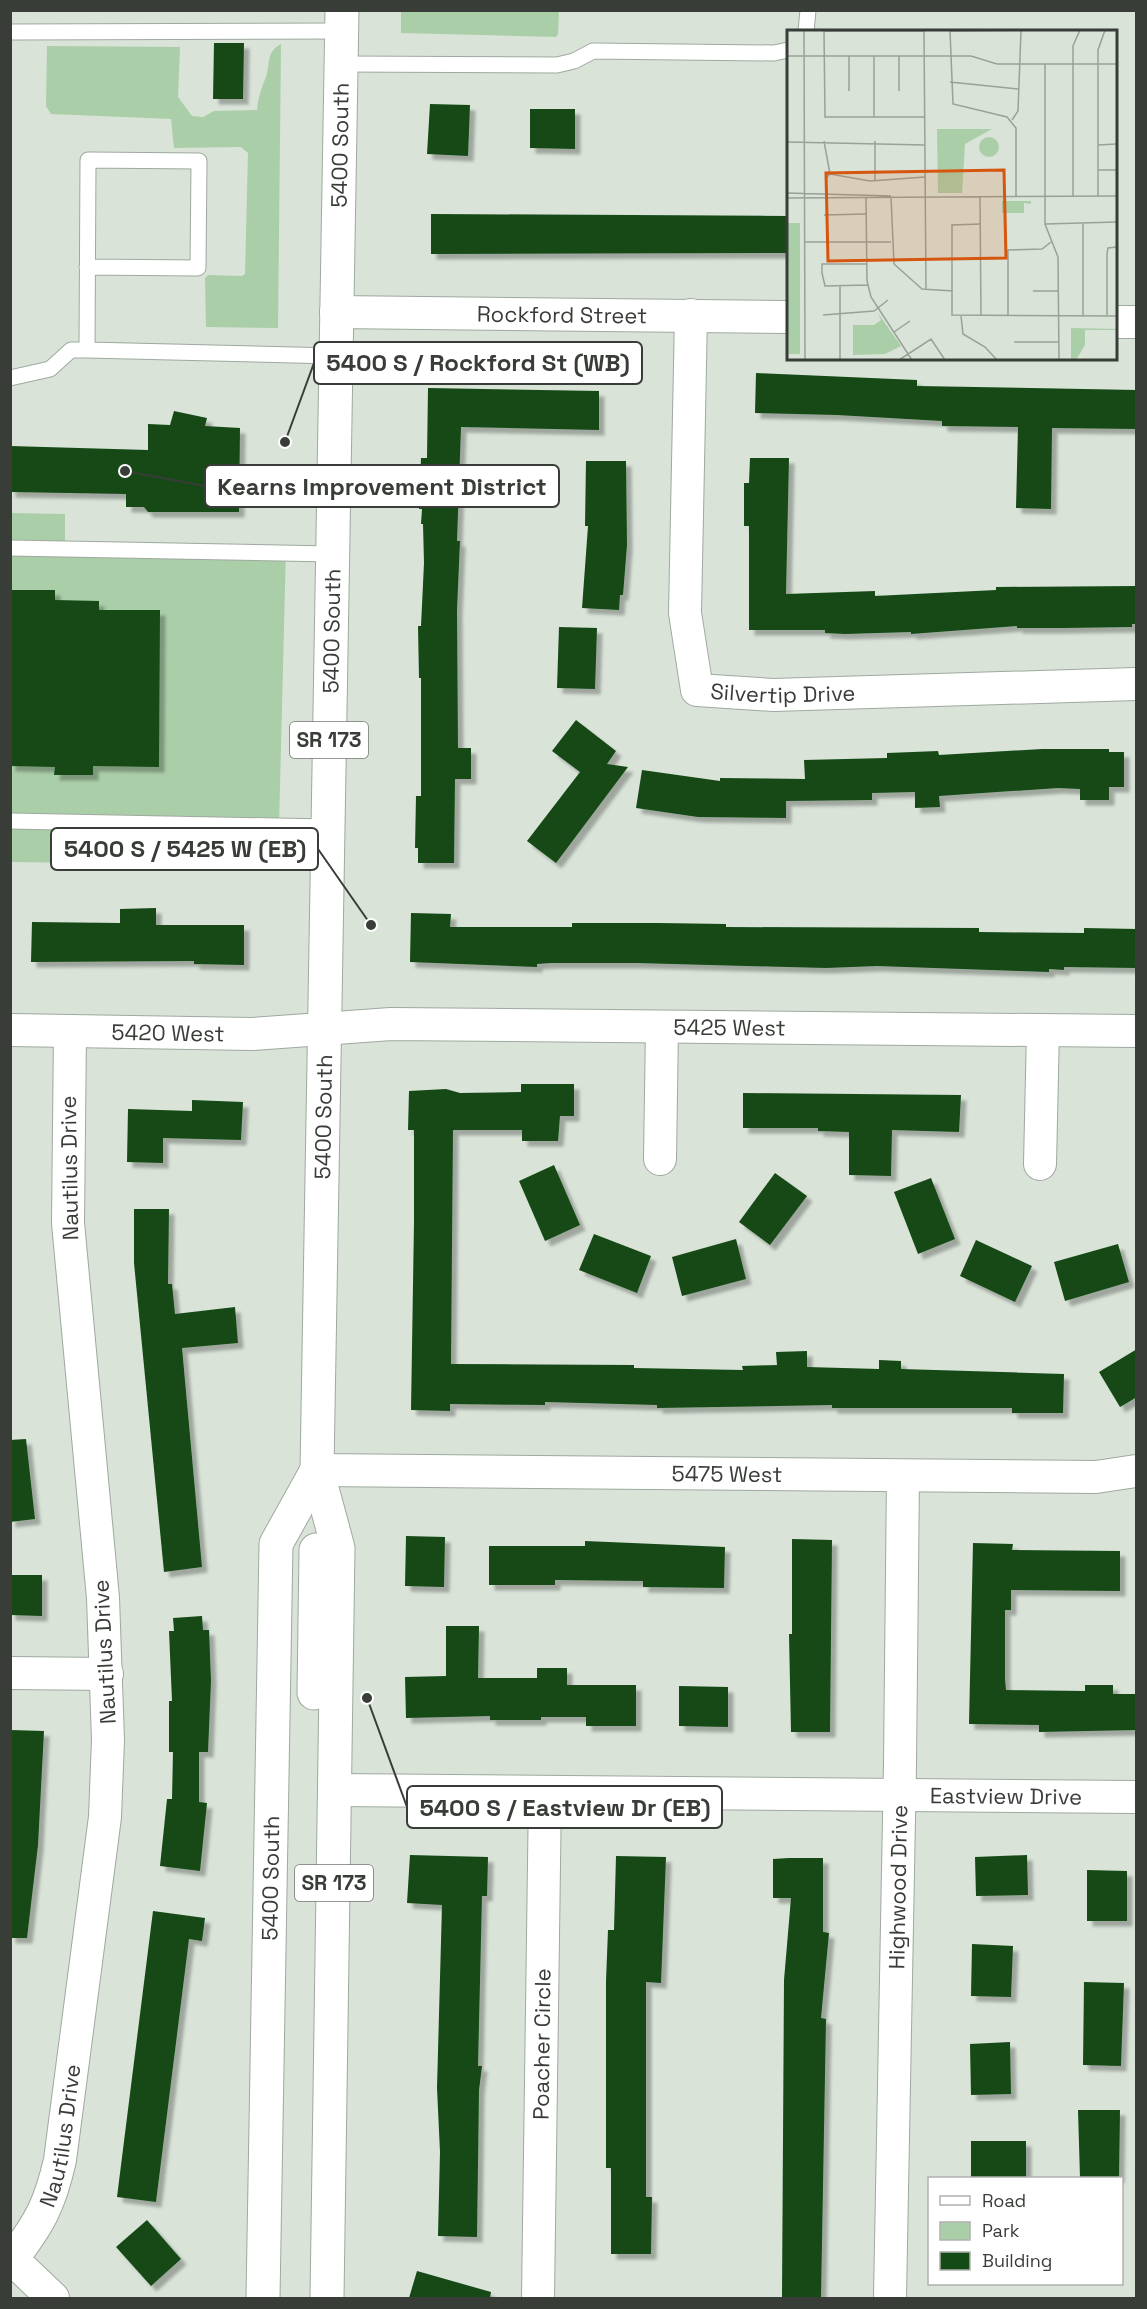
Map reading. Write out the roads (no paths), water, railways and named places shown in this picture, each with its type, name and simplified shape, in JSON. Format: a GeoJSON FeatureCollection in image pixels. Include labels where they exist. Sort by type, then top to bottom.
{"type":"FeatureCollection","features":[{"type":"Feature","properties":{"kind":"main road","name":"5400 South"},"geometry":{"type":"LineString","coordinates":[[327,2298],[338,1548],[317,1470],[342,21]]}},
{"type":"Feature","properties":{"kind":"main road","name":"5400 South"},"geometry":{"type":"LineString","coordinates":[[263,2298],[276,1544],[317,1470]]}},
{"type":"Feature","properties":{"kind":"street","name":"Rockford Street"},"geometry":{"type":"LineString","coordinates":[[336,312],[787,317]]}},
{"type":"Feature","properties":{"kind":"street","name":"Silvertip Drive"},"geometry":{"type":"LineString","coordinates":[[691,315],[685,613],[697,690],[773,694],[1137,684]]}},
{"type":"Feature","properties":{"kind":"street"},"geometry":{"type":"LineString","coordinates":[[1117,322],[1137,322]]}},
{"type":"Feature","properties":{"kind":"street","name":"5425 West"},"geometry":{"type":"LineString","coordinates":[[324,1029],[391,1024],[1137,1031]]}},
{"type":"Feature","properties":{"kind":"street"},"geometry":{"type":"LineString","coordinates":[[660,1159],[662,1027]]}},
{"type":"Feature","properties":{"kind":"street","name":"5420 West"},"geometry":{"type":"LineString","coordinates":[[10,1030],[252,1034],[324,1029]]}},
{"type":"Feature","properties":{"kind":"street"},"geometry":{"type":"LineString","coordinates":[[1040,1164],[1043,1030]]}},
{"type":"Feature","properties":{"kind":"street","name":"Nautilus Drive"},"geometry":{"type":"LineString","coordinates":[[53,2298],[11,2259],[37,2227],[52,2196],[60,2160],[105,1817],[108,1740],[103,1598],[68,1223],[70,1031]]}},
{"type":"Feature","properties":{"kind":"street","name":"5475 West"},"geometry":{"type":"LineString","coordinates":[[317,1470],[1096,1477],[1137,1471]]}},
{"type":"Feature","properties":{"kind":"street","name":"Highwood Drive"},"geometry":{"type":"LineString","coordinates":[[890,2298],[903,1476]]}},
{"type":"Feature","properties":{"kind":"street"},"geometry":{"type":"LineString","coordinates":[[10,1673],[107,1674]]}},
{"type":"Feature","properties":{"kind":"street","name":"Eastview Drive"},"geometry":{"type":"LineString","coordinates":[[336,1790],[1137,1797]]}},
{"type":"Feature","properties":{"kind":"street","name":"Poacher Circle"},"geometry":{"type":"LineString","coordinates":[[538,2298],[544,1792]]}},
{"type":"Feature","properties":{"kind":"lane"},"geometry":{"type":"LineString","coordinates":[[806,30],[808,10]]}},
{"type":"Feature","properties":{"kind":"lane"},"geometry":{"type":"LineString","coordinates":[[10,32],[342,21]]}},
{"type":"Feature","properties":{"kind":"lane"},"geometry":{"type":"LineString","coordinates":[[340,64],[557,65],[574,61],[594,51],[774,53],[787,50]]}},
{"type":"Feature","properties":{"kind":"lane"},"geometry":{"type":"LineString","coordinates":[[87,267],[198,268],[199,161],[88,160],[87,267],[87,350]]}},
{"type":"Feature","properties":{"kind":"lane"},"geometry":{"type":"LineString","coordinates":[[10,378],[50,369],[71,350],[335,356]]}},
{"type":"Feature","properties":{"kind":"lane"},"geometry":{"type":"LineString","coordinates":[[10,548],[332,554]]}},
{"type":"Feature","properties":{"kind":"lane"},"geometry":{"type":"LineString","coordinates":[[10,821],[328,827]]}},
{"type":"Feature","properties":{"kind":"place","name":"5400 S / Rockford St (WB)"},"geometry":{"type":"Point","coordinates":[285,442]}},
{"type":"Feature","properties":{"kind":"place","name":"Kearns Improvement District"},"geometry":{"type":"Point","coordinates":[125,471]}},
{"type":"Feature","properties":{"kind":"place","name":"5400 S / 5425 W (EB)"},"geometry":{"type":"Point","coordinates":[371,925]}},
{"type":"Feature","properties":{"kind":"place","name":"5400 S / Eastview Dr (EB)"},"geometry":{"type":"Point","coordinates":[367,1698]}}]}
